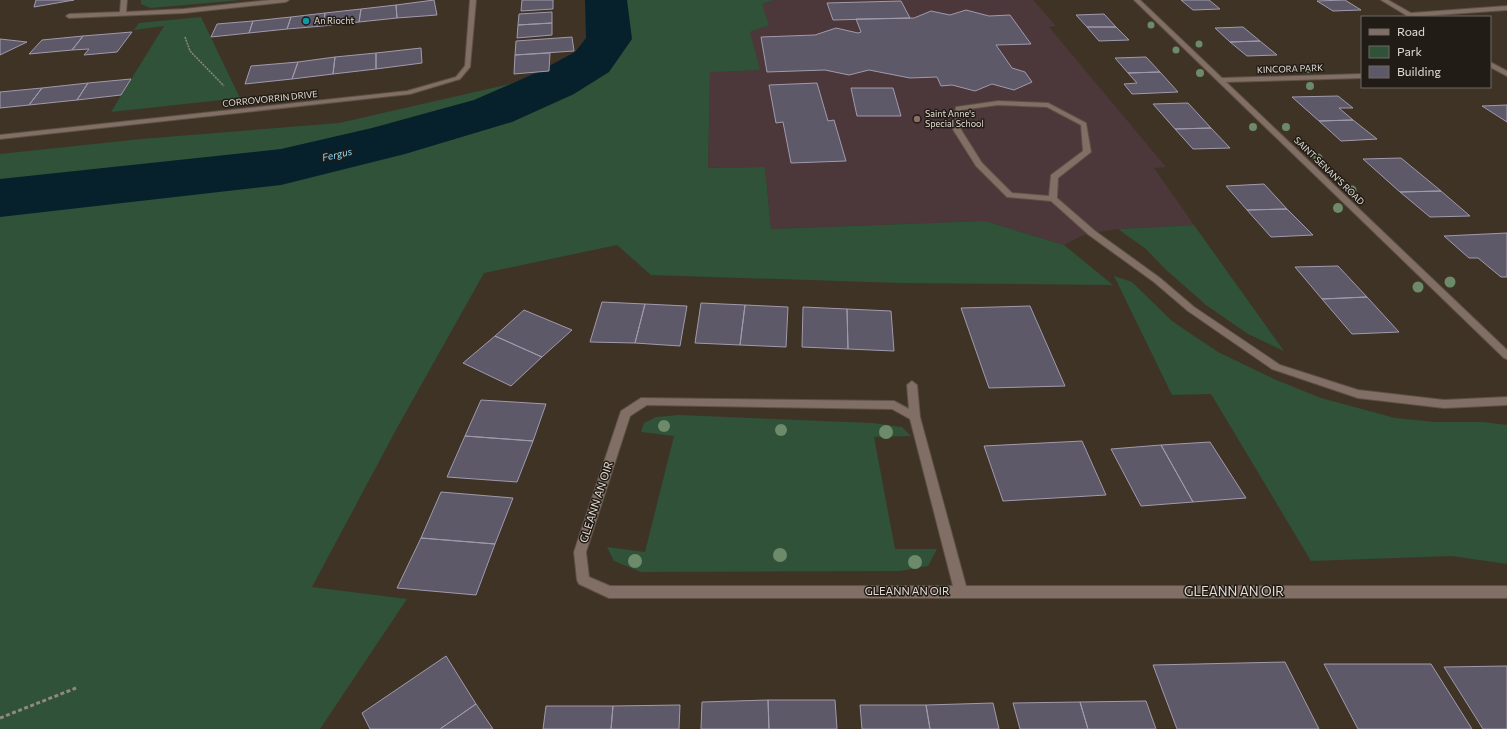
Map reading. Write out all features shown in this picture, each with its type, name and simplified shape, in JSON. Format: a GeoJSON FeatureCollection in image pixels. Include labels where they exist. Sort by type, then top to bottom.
{"type":"FeatureCollection","features":[{"type":"Feature","properties":{"kind":"street"},"geometry":{"type":"LineString","coordinates":[[123,13],[124,0]]}},
{"type":"Feature","properties":{"kind":"street"},"geometry":{"type":"LineString","coordinates":[[69,16],[184,11],[286,0]]}},
{"type":"Feature","properties":{"kind":"street","name":"CORROVORRIN DRIVE"},"geometry":{"type":"LineString","coordinates":[[0,137],[408,93],[458,78],[468,66],[473,0]]}},
{"type":"Feature","properties":{"kind":"street","name":"SAINT SENAN'S ROAD"},"geometry":{"type":"LineString","coordinates":[[1137,0],[1507,356]]}},
{"type":"Feature","properties":{"kind":"street"},"geometry":{"type":"LineString","coordinates":[[1384,0],[1412,16],[1507,8]]}},
{"type":"Feature","properties":{"kind":"street"},"geometry":{"type":"LineString","coordinates":[[1491,65],[1505,73]]}},
{"type":"Feature","properties":{"kind":"street"},"geometry":{"type":"LineString","coordinates":[[1491,72],[1505,73]]}},
{"type":"Feature","properties":{"kind":"street","name":"KINCORA PARK"},"geometry":{"type":"LineString","coordinates":[[1219,80],[1361,76]]}},
{"type":"Feature","properties":{"kind":"street"},"geometry":{"type":"LineString","coordinates":[[1053,199],[1054,177],[1087,152],[1084,124],[1048,105],[998,103],[958,108],[956,128],[979,164],[1010,195],[1053,199],[1092,233],[1157,280],[1191,309],[1276,367],[1358,394],[1444,404],[1507,401]]}},
{"type":"Feature","properties":{"kind":"street","name":"GLEANN AN OIR"},"geometry":{"type":"LineString","coordinates":[[912,385],[915,417],[961,591]]}},
{"type":"Feature","properties":{"kind":"street","name":"GLEANN AN OIR"},"geometry":{"type":"LineString","coordinates":[[915,417],[894,405],[645,401],[626,414],[580,552],[583,580],[608,592],[1507,592]]}},
{"type":"Feature","properties":{"kind":"path"},"geometry":{"type":"LineString","coordinates":[[184,11],[183,31],[190,51],[228,90],[232,112]]}},
{"type":"Feature","properties":{"kind":"path"},"geometry":{"type":"LineString","coordinates":[[0,718],[76,688]]}},
{"type":"Feature","properties":{"kind":"shaded area","name":"Saint Anne's Special School"},"geometry":{"type":"Polygon","coordinates":[[[774,0],[1033,0],[1056,26],[1049,27],[1166,167],[1154,168],[1194,225],[1118,229],[1092,233],[1081,236],[1064,245],[985,221],[771,229],[765,167],[708,168],[710,72],[750,32],[768,25],[761,4],[774,0]]]}},
{"type":"Feature","properties":{"kind":"green space"},"geometry":{"type":"Polygon","coordinates":[[[141,0],[241,0],[150,8],[141,4],[141,0]]]}},
{"type":"Feature","properties":{"kind":"green space"},"geometry":{"type":"Polygon","coordinates":[[[593,0],[774,0],[762,4],[769,25],[750,32],[760,70],[710,72],[708,168],[765,167],[771,229],[985,221],[1064,245],[1113,285],[900,283],[651,275],[617,245],[484,273],[397,428],[312,587],[407,599],[320,729],[0,729],[0,154],[141,139],[339,123],[523,81],[485,106],[594,48],[593,0]]]}},
{"type":"Feature","properties":{"kind":"green space"},"geometry":{"type":"Polygon","coordinates":[[[201,17],[240,98],[111,112],[164,26],[134,30],[139,23],[201,17]]]}},
{"type":"Feature","properties":{"kind":"green space"},"geometry":{"type":"Polygon","coordinates":[[[1194,225],[1284,351],[1248,334],[1206,305],[1164,268],[1146,249],[1118,229],[1194,225]]]}},
{"type":"Feature","properties":{"kind":"green space"},"geometry":{"type":"Polygon","coordinates":[[[1114,276],[1132,282],[1172,321],[1218,352],[1274,379],[1321,398],[1395,418],[1435,422],[1483,422],[1507,425],[1507,564],[1452,556],[1311,561],[1211,394],[1172,395],[1114,276]]]}},
{"type":"Feature","properties":{"kind":"green space"},"geometry":{"type":"Polygon","coordinates":[[[679,415],[873,423],[902,427],[911,436],[874,437],[895,549],[937,549],[928,566],[900,571],[641,572],[614,561],[607,547],[645,552],[674,436],[641,432],[644,423],[656,417],[679,415]]]}},
{"type":"Feature","properties":{"kind":"building"},"geometry":{"type":"Polygon","coordinates":[[[36,0],[74,0],[34,7],[36,0]]]}},
{"type":"Feature","properties":{"kind":"building"},"geometry":{"type":"Polygon","coordinates":[[[434,0],[437,15],[397,18],[396,5],[434,0]]]}},
{"type":"Feature","properties":{"kind":"building"},"geometry":{"type":"Polygon","coordinates":[[[522,0],[553,0],[553,9],[521,11],[522,0]]]}},
{"type":"Feature","properties":{"kind":"building"},"geometry":{"type":"Polygon","coordinates":[[[1181,0],[1209,0],[1220,9],[1193,10],[1181,0]]]}},
{"type":"Feature","properties":{"kind":"building"},"geometry":{"type":"Polygon","coordinates":[[[1345,0],[1361,10],[1333,11],[1317,1],[1345,0]]]}},
{"type":"Feature","properties":{"kind":"building"},"geometry":{"type":"Polygon","coordinates":[[[901,1],[910,18],[833,20],[827,3],[901,1]]]}},
{"type":"Feature","properties":{"kind":"building"},"geometry":{"type":"Polygon","coordinates":[[[396,5],[397,18],[359,22],[361,9],[396,5]]]}},
{"type":"Feature","properties":{"kind":"building"},"geometry":{"type":"Polygon","coordinates":[[[361,9],[359,22],[323,26],[325,13],[361,9]]]}},
{"type":"Feature","properties":{"kind":"building"},"geometry":{"type":"Polygon","coordinates":[[[966,10],[989,16],[1010,15],[1031,44],[996,45],[1012,68],[1025,72],[1032,82],[1014,90],[992,84],[975,91],[952,85],[941,86],[937,77],[910,78],[869,70],[849,75],[825,70],[767,72],[761,37],[815,35],[836,28],[858,33],[861,32],[856,19],[914,18],[931,11],[950,15],[966,10]]]}},
{"type":"Feature","properties":{"kind":"building"},"geometry":{"type":"Polygon","coordinates":[[[552,12],[552,23],[518,25],[519,14],[552,12]]]}},
{"type":"Feature","properties":{"kind":"building","name":"An Riocht"},"geometry":{"type":"Polygon","coordinates":[[[325,13],[323,26],[287,29],[291,17],[325,13]]]}},
{"type":"Feature","properties":{"kind":"building"},"geometry":{"type":"Polygon","coordinates":[[[1104,14],[1116,27],[1087,27],[1076,15],[1104,14]]]}},
{"type":"Feature","properties":{"kind":"building"},"geometry":{"type":"Polygon","coordinates":[[[291,17],[287,29],[249,33],[253,21],[291,17]]]}},
{"type":"Feature","properties":{"kind":"building"},"geometry":{"type":"Polygon","coordinates":[[[253,21],[249,33],[211,37],[217,24],[253,21]]]}},
{"type":"Feature","properties":{"kind":"building"},"geometry":{"type":"Polygon","coordinates":[[[552,23],[552,35],[517,38],[518,25],[552,23]]]}},
{"type":"Feature","properties":{"kind":"building"},"geometry":{"type":"Polygon","coordinates":[[[1087,27],[1116,27],[1129,40],[1099,41],[1087,27]]]}},
{"type":"Feature","properties":{"kind":"building"},"geometry":{"type":"Polygon","coordinates":[[[1243,27],[1260,41],[1230,42],[1215,28],[1243,27]]]}},
{"type":"Feature","properties":{"kind":"building"},"geometry":{"type":"Polygon","coordinates":[[[132,32],[117,52],[84,55],[89,49],[72,50],[83,36],[132,32]]]}},
{"type":"Feature","properties":{"kind":"building"},"geometry":{"type":"Polygon","coordinates":[[[83,36],[72,50],[29,54],[42,40],[83,36]]]}},
{"type":"Feature","properties":{"kind":"building"},"geometry":{"type":"Polygon","coordinates":[[[572,37],[574,51],[515,55],[516,41],[572,37]]]}},
{"type":"Feature","properties":{"kind":"building"},"geometry":{"type":"Polygon","coordinates":[[[0,39],[27,42],[0,55],[0,39]]]}},
{"type":"Feature","properties":{"kind":"building"},"geometry":{"type":"Polygon","coordinates":[[[1260,41],[1277,55],[1247,56],[1230,42],[1260,41]]]}},
{"type":"Feature","properties":{"kind":"building"},"geometry":{"type":"Polygon","coordinates":[[[421,48],[422,63],[376,69],[376,53],[421,48]]]}},
{"type":"Feature","properties":{"kind":"building"},"geometry":{"type":"Polygon","coordinates":[[[376,53],[376,69],[333,74],[335,57],[376,53]]]}},
{"type":"Feature","properties":{"kind":"building"},"geometry":{"type":"Polygon","coordinates":[[[550,53],[549,71],[514,74],[515,55],[550,53]]]}},
{"type":"Feature","properties":{"kind":"building"},"geometry":{"type":"Polygon","coordinates":[[[335,57],[333,74],[292,79],[298,62],[335,57]]]}},
{"type":"Feature","properties":{"kind":"building"},"geometry":{"type":"Polygon","coordinates":[[[1146,57],[1160,72],[1128,73],[1115,58],[1146,57]]]}},
{"type":"Feature","properties":{"kind":"building"},"geometry":{"type":"Polygon","coordinates":[[[298,62],[292,79],[245,84],[251,66],[298,62]]]}},
{"type":"Feature","properties":{"kind":"building"},"geometry":{"type":"Polygon","coordinates":[[[1160,72],[1178,92],[1132,94],[1124,84],[1137,83],[1128,73],[1160,72]]]}},
{"type":"Feature","properties":{"kind":"building"},"geometry":{"type":"Polygon","coordinates":[[[131,79],[121,95],[77,100],[88,83],[131,79]]]}},
{"type":"Feature","properties":{"kind":"building"},"geometry":{"type":"Polygon","coordinates":[[[88,83],[77,100],[29,105],[42,88],[88,83]]]}},
{"type":"Feature","properties":{"kind":"building"},"geometry":{"type":"Polygon","coordinates":[[[817,83],[828,121],[834,120],[846,161],[791,163],[783,122],[776,123],[769,85],[817,83]]]}},
{"type":"Feature","properties":{"kind":"building"},"geometry":{"type":"Polygon","coordinates":[[[42,88],[29,105],[0,108],[0,92],[42,88]]]}},
{"type":"Feature","properties":{"kind":"building"},"geometry":{"type":"Polygon","coordinates":[[[851,88],[893,88],[901,116],[857,116],[851,88]]]}},
{"type":"Feature","properties":{"kind":"building"},"geometry":{"type":"Polygon","coordinates":[[[1338,96],[1353,108],[1339,108],[1353,120],[1319,121],[1292,97],[1338,96]]]}},
{"type":"Feature","properties":{"kind":"building"},"geometry":{"type":"Polygon","coordinates":[[[1188,103],[1211,128],[1175,129],[1153,104],[1188,103]]]}},
{"type":"Feature","properties":{"kind":"building"},"geometry":{"type":"Polygon","coordinates":[[[1507,105],[1507,122],[1482,106],[1507,105]]]}},
{"type":"Feature","properties":{"kind":"building"},"geometry":{"type":"Polygon","coordinates":[[[1353,120],[1377,139],[1341,141],[1319,121],[1353,120]]]}},
{"type":"Feature","properties":{"kind":"building"},"geometry":{"type":"Polygon","coordinates":[[[1211,128],[1230,148],[1193,149],[1175,129],[1211,128]]]}},
{"type":"Feature","properties":{"kind":"building"},"geometry":{"type":"Polygon","coordinates":[[[1401,158],[1441,191],[1400,192],[1363,159],[1401,158]]]}},
{"type":"Feature","properties":{"kind":"building"},"geometry":{"type":"Polygon","coordinates":[[[1264,184],[1287,209],[1247,210],[1226,186],[1264,184]]]}},
{"type":"Feature","properties":{"kind":"building"},"geometry":{"type":"Polygon","coordinates":[[[1441,191],[1470,216],[1430,217],[1400,192],[1441,191]]]}},
{"type":"Feature","properties":{"kind":"building"},"geometry":{"type":"Polygon","coordinates":[[[1287,209],[1313,235],[1271,237],[1247,210],[1287,209]]]}},
{"type":"Feature","properties":{"kind":"building"},"geometry":{"type":"Polygon","coordinates":[[[1507,233],[1507,277],[1501,277],[1478,258],[1469,258],[1444,236],[1507,233]]]}},
{"type":"Feature","properties":{"kind":"building"},"geometry":{"type":"Polygon","coordinates":[[[1338,266],[1367,297],[1322,299],[1295,267],[1338,266]]]}},
{"type":"Feature","properties":{"kind":"building"},"geometry":{"type":"Polygon","coordinates":[[[1367,297],[1399,332],[1352,334],[1322,299],[1367,297]]]}},
{"type":"Feature","properties":{"kind":"building"},"geometry":{"type":"Polygon","coordinates":[[[602,302],[645,304],[635,343],[590,342],[602,302]]]}},
{"type":"Feature","properties":{"kind":"building"},"geometry":{"type":"Polygon","coordinates":[[[701,303],[745,305],[740,345],[695,343],[701,303]]]}},
{"type":"Feature","properties":{"kind":"building"},"geometry":{"type":"Polygon","coordinates":[[[645,304],[687,306],[680,346],[635,343],[645,304]]]}},
{"type":"Feature","properties":{"kind":"building"},"geometry":{"type":"Polygon","coordinates":[[[745,305],[788,307],[786,347],[740,345],[745,305]]]}},
{"type":"Feature","properties":{"kind":"building"},"geometry":{"type":"Polygon","coordinates":[[[1030,306],[1065,386],[989,388],[961,308],[1030,306]]]}},
{"type":"Feature","properties":{"kind":"building"},"geometry":{"type":"Polygon","coordinates":[[[803,307],[847,309],[848,349],[802,347],[803,307]]]}},
{"type":"Feature","properties":{"kind":"building"},"geometry":{"type":"Polygon","coordinates":[[[847,309],[891,311],[894,351],[848,349],[847,309]]]}},
{"type":"Feature","properties":{"kind":"building"},"geometry":{"type":"Polygon","coordinates":[[[524,310],[572,330],[542,357],[495,336],[524,310]]]}},
{"type":"Feature","properties":{"kind":"building"},"geometry":{"type":"Polygon","coordinates":[[[495,336],[542,357],[511,386],[463,363],[495,336]]]}},
{"type":"Feature","properties":{"kind":"building"},"geometry":{"type":"Polygon","coordinates":[[[481,400],[546,404],[533,441],[465,436],[481,400]]]}},
{"type":"Feature","properties":{"kind":"building"},"geometry":{"type":"Polygon","coordinates":[[[465,436],[533,441],[517,482],[447,477],[465,436]]]}},
{"type":"Feature","properties":{"kind":"building"},"geometry":{"type":"Polygon","coordinates":[[[1082,441],[1106,495],[1003,501],[984,446],[1082,441]]]}},
{"type":"Feature","properties":{"kind":"building"},"geometry":{"type":"Polygon","coordinates":[[[1210,442],[1246,498],[1193,502],[1161,445],[1210,442]]]}},
{"type":"Feature","properties":{"kind":"building"},"geometry":{"type":"Polygon","coordinates":[[[1161,445],[1193,502],[1141,506],[1111,449],[1161,445]]]}},
{"type":"Feature","properties":{"kind":"building"},"geometry":{"type":"Polygon","coordinates":[[[441,492],[513,498],[495,544],[421,538],[441,492]]]}},
{"type":"Feature","properties":{"kind":"building"},"geometry":{"type":"Polygon","coordinates":[[[421,538],[495,544],[476,595],[397,588],[421,538]]]}},
{"type":"Feature","properties":{"kind":"building"},"geometry":{"type":"Polygon","coordinates":[[[446,656],[476,704],[440,729],[370,729],[362,713],[446,656]]]}},
{"type":"Feature","properties":{"kind":"building"},"geometry":{"type":"Polygon","coordinates":[[[1285,662],[1319,729],[1177,729],[1153,665],[1285,662]]]}},
{"type":"Feature","properties":{"kind":"building"},"geometry":{"type":"Polygon","coordinates":[[[1324,664],[1431,664],[1472,729],[1358,729],[1324,664]]]}},
{"type":"Feature","properties":{"kind":"building"},"geometry":{"type":"Polygon","coordinates":[[[1507,666],[1507,729],[1483,729],[1444,667],[1507,666]]]}},
{"type":"Feature","properties":{"kind":"building"},"geometry":{"type":"Polygon","coordinates":[[[768,700],[835,700],[837,729],[769,729],[768,700]]]}},
{"type":"Feature","properties":{"kind":"building"},"geometry":{"type":"Polygon","coordinates":[[[768,700],[769,729],[701,729],[702,702],[768,700]]]}},
{"type":"Feature","properties":{"kind":"building"},"geometry":{"type":"Polygon","coordinates":[[[1146,701],[1156,729],[1088,729],[1080,702],[1146,701]]]}},
{"type":"Feature","properties":{"kind":"building"},"geometry":{"type":"Polygon","coordinates":[[[1080,702],[1088,729],[1020,729],[1013,703],[1080,702]]]}},
{"type":"Feature","properties":{"kind":"building"},"geometry":{"type":"Polygon","coordinates":[[[993,703],[999,729],[930,729],[926,705],[993,703]]]}},
{"type":"Feature","properties":{"kind":"building"},"geometry":{"type":"Polygon","coordinates":[[[476,704],[493,729],[440,729],[476,704]]]}},
{"type":"Feature","properties":{"kind":"building"},"geometry":{"type":"Polygon","coordinates":[[[680,705],[679,729],[611,729],[613,706],[680,705]]]}},
{"type":"Feature","properties":{"kind":"building"},"geometry":{"type":"Polygon","coordinates":[[[860,705],[926,705],[930,729],[862,729],[860,705]]]}},
{"type":"Feature","properties":{"kind":"building"},"geometry":{"type":"Polygon","coordinates":[[[546,706],[613,706],[611,729],[543,729],[546,706]]]}},
{"type":"Feature","properties":{"kind":"waterway","name":"Fergus"},"geometry":{"type":"LineString","coordinates":[[0,198],[281,167],[385,142],[493,111],[556,83],[592,62],[609,39],[606,0]]}},
{"type":"Feature","properties":{"kind":"place","name":"An Riocht"},"geometry":{"type":"Point","coordinates":[306,21]}},
{"type":"Feature","properties":{"kind":"place","name":"Saint Anne's Special School"},"geometry":{"type":"Point","coordinates":[917,119]}}]}
